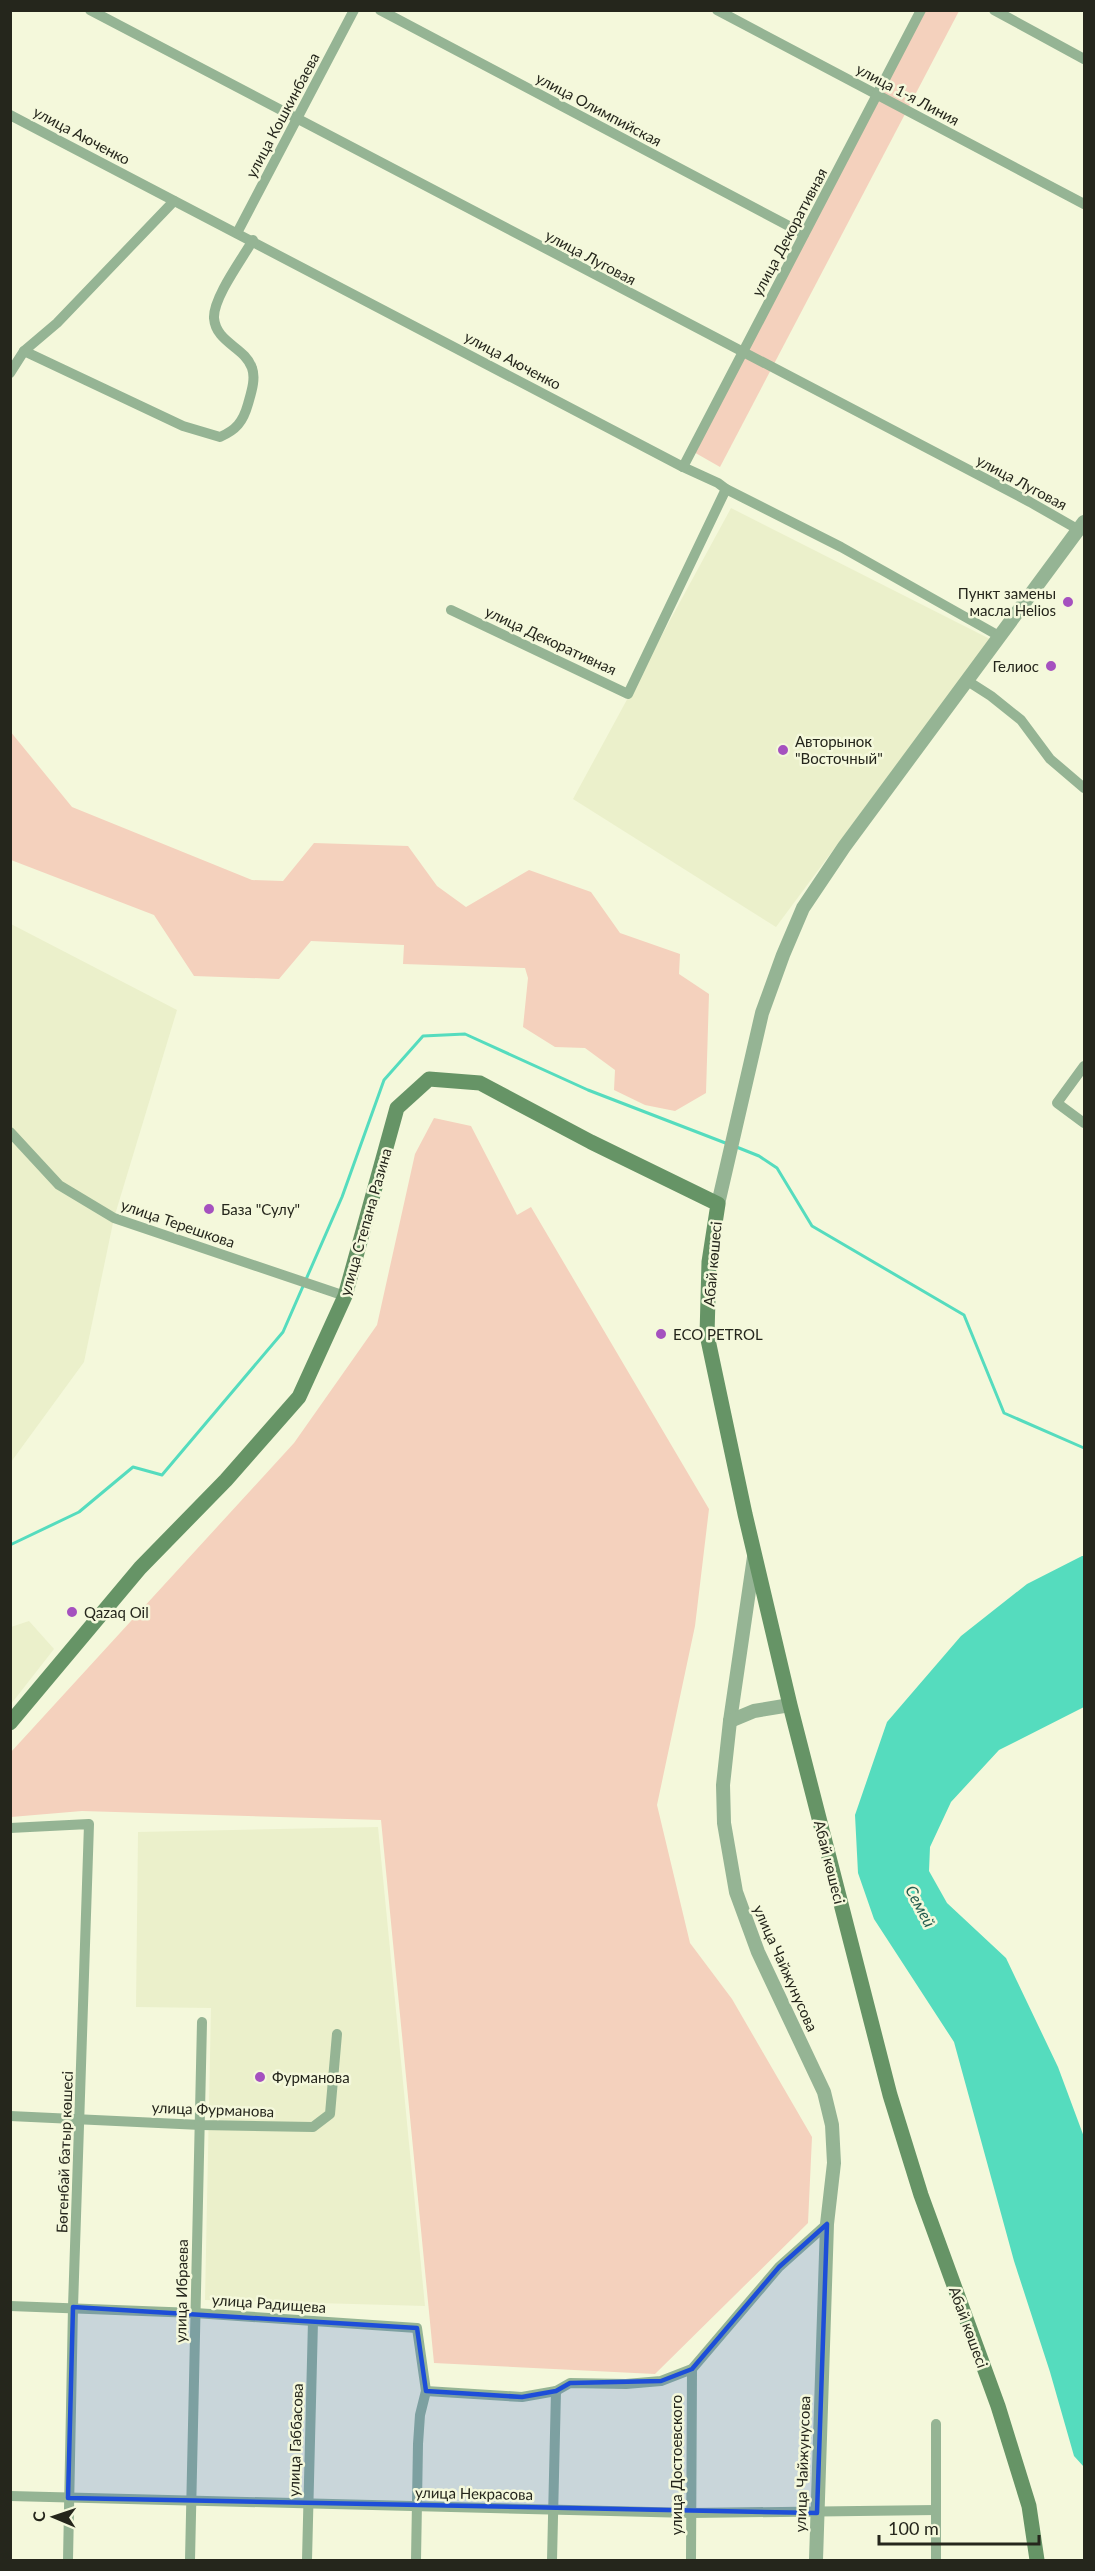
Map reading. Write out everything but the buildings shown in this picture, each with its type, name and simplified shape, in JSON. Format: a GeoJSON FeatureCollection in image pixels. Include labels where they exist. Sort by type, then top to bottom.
{"type":"FeatureCollection","features":[{"type":"Feature","properties":{"kind":"main road","name":"улица Степана Разина"},"geometry":{"type":"LineString","coordinates":[[10,1723],[140,1568],[226,1480],[299,1397],[345,1296],[397,1107],[429,1079],[480,1083],[591,1142],[718,1203]]}},
{"type":"Feature","properties":{"kind":"main road","name":"Абай көшесі"},"geometry":{"type":"LineString","coordinates":[[718,1203],[709,1262],[707,1335],[790,1705],[890,2095],[921,2195],[998,2406],[1029,2506],[1037,2560]]}},
{"type":"Feature","properties":{"kind":"street","name":"улица Луговая"},"geometry":{"type":"LineString","coordinates":[[90,10],[743,353],[1030,502],[1082,526]]}},
{"type":"Feature","properties":{"kind":"street","name":"улица Кошкинбаева"},"geometry":{"type":"LineString","coordinates":[[237,233],[354,10]]}},
{"type":"Feature","properties":{"kind":"street","name":"улица Олимпийская"},"geometry":{"type":"LineString","coordinates":[[380,10],[804,234]]}},
{"type":"Feature","properties":{"kind":"street","name":"улица 1-я Линия"},"geometry":{"type":"LineString","coordinates":[[717,10],[1084,204]]}},
{"type":"Feature","properties":{"kind":"street","name":"улица Декоративная"},"geometry":{"type":"LineString","coordinates":[[683,467],[921,10]]}},
{"type":"Feature","properties":{"kind":"street"},"geometry":{"type":"LineString","coordinates":[[994,10],[1084,59]]}},
{"type":"Feature","properties":{"kind":"street","name":"улица Аюченко"},"geometry":{"type":"LineString","coordinates":[[10,115],[253,240],[683,467],[841,547],[999,636]]}},
{"type":"Feature","properties":{"kind":"street"},"geometry":{"type":"LineString","coordinates":[[10,373],[24,351],[57,323],[174,201]]}},
{"type":"Feature","properties":{"kind":"street"},"geometry":{"type":"LineString","coordinates":[[24,351],[183,426],[220,437],[231,432],[243,421],[253,385],[252,368],[240,352],[222,338],[215,325],[215,307],[253,240]]}},
{"type":"Feature","properties":{"kind":"street","name":"улица Декоративная"},"geometry":{"type":"LineString","coordinates":[[451,610],[628,694],[726,489]]}},
{"type":"Feature","properties":{"kind":"street","name":"Абай көшесі"},"geometry":{"type":"LineString","coordinates":[[718,1203],[767,997],[803,908],[844,847],[1082,526]]}},
{"type":"Feature","properties":{"kind":"street"},"geometry":{"type":"LineString","coordinates":[[966,680],[1021,720],[1050,759],[1084,788]]}},
{"type":"Feature","properties":{"kind":"street"},"geometry":{"type":"LineString","coordinates":[[1084,1066],[1057,1103],[1084,1123]]}},
{"type":"Feature","properties":{"kind":"street","name":"улица Терешкова"},"geometry":{"type":"LineString","coordinates":[[10,1132],[60,1185],[114,1218],[345,1296]]}},
{"type":"Feature","properties":{"kind":"street","name":"улица Чайжунусова"},"geometry":{"type":"LineString","coordinates":[[755,1550],[730,1721],[723,1785],[724,1823],[735,1892],[758,1952],[824,2092],[832,2125],[834,2163],[827,2224],[816,2560]]}},
{"type":"Feature","properties":{"kind":"street"},"geometry":{"type":"LineString","coordinates":[[730,1721],[754,1711],[790,1705]]}},
{"type":"Feature","properties":{"kind":"street","name":"Бөгенбай батыр көшесі"},"geometry":{"type":"LineString","coordinates":[[10,1828],[89,1824],[73,2307],[68,2560]]}},
{"type":"Feature","properties":{"kind":"street","name":"улица Ибраева"},"geometry":{"type":"LineString","coordinates":[[190,2560],[202,2022]]}},
{"type":"Feature","properties":{"kind":"street","name":"улица Фурманова"},"geometry":{"type":"LineString","coordinates":[[10,2116],[201,2125],[313,2127],[330,2114],[337,2034]]}},
{"type":"Feature","properties":{"kind":"street"},"geometry":{"type":"LineString","coordinates":[[416,2560],[420,2415],[426,2391],[522,2397],[556,2391],[570,2383],[626,2384],[661,2381],[692,2369],[779,2267],[827,2224]]}},
{"type":"Feature","properties":{"kind":"street","name":"улица Радищева"},"geometry":{"type":"LineString","coordinates":[[10,2306],[195,2313],[417,2328],[426,2391]]}},
{"type":"Feature","properties":{"kind":"street","name":"улица Габбасова"},"geometry":{"type":"LineString","coordinates":[[307,2560],[313,2321]]}},
{"type":"Feature","properties":{"kind":"street","name":"улица Достоевского"},"geometry":{"type":"LineString","coordinates":[[691,2560],[692,2369]]}},
{"type":"Feature","properties":{"kind":"street"},"geometry":{"type":"LineString","coordinates":[[552,2560],[556,2391]]}},
{"type":"Feature","properties":{"kind":"street"},"geometry":{"type":"LineString","coordinates":[[936,2424],[936,2560]]}},
{"type":"Feature","properties":{"kind":"street","name":"улица Некрасова"},"geometry":{"type":"LineString","coordinates":[[10,2496],[692,2513],[936,2510]]}},
{"type":"Feature","properties":{"kind":"highlighted area"},"geometry":{"type":"Polygon","coordinates":[[[827,2224],[817,2513],[68,2498],[73,2307],[417,2328],[426,2391],[522,2397],[556,2391],[570,2383],[661,2381],[692,2369],[779,2267],[827,2224]]]}},
{"type":"Feature","properties":{"kind":"shaded area"},"geometry":{"type":"Polygon","coordinates":[[[923,11],[959,11],[720,467],[692,451],[923,11]]]}},
{"type":"Feature","properties":{"kind":"shaded area"},"geometry":{"type":"Polygon","coordinates":[[[731,508],[990,639],[776,927],[573,799],[731,508]]]}},
{"type":"Feature","properties":{"kind":"shaded area"},"geometry":{"type":"Polygon","coordinates":[[[10,731],[72,807],[252,880],[283,881],[314,843],[408,846],[437,886],[466,907],[529,870],[591,892],[620,933],[680,954],[679,974],[709,994],[706,1093],[675,1111],[645,1105],[614,1090],[615,1070],[585,1048],[555,1047],[523,1027],[528,978],[525,968],[403,964],[404,945],[311,941],[279,979],[194,976],[154,915],[11,860],[10,731]]]}},
{"type":"Feature","properties":{"kind":"shaded area"},"geometry":{"type":"Polygon","coordinates":[[[11,924],[177,1010],[114,1218],[84,1362],[11,1462],[11,924]]]}},
{"type":"Feature","properties":{"kind":"shaded area"},"geometry":{"type":"Polygon","coordinates":[[[434,1118],[471,1126],[517,1215],[531,1207],[709,1509],[695,1626],[657,1805],[690,1943],[732,1999],[812,2137],[808,2223],[655,2374],[434,2363],[381,1820],[82,1811],[11,1817],[11,1752],[294,1443],[377,1325],[415,1154],[434,1118]]]}},
{"type":"Feature","properties":{"kind":"shaded area"},"geometry":{"type":"Polygon","coordinates":[[[29,1621],[54,1649],[11,1704],[11,1627],[29,1621]]]}},
{"type":"Feature","properties":{"kind":"shaded area"},"geometry":{"type":"Polygon","coordinates":[[[378,1827],[425,2306],[205,2300],[211,2008],[136,2007],[138,1832],[378,1827]]]}},
{"type":"Feature","properties":{"kind":"water","name":"Семей"},"geometry":{"type":"Polygon","coordinates":[[[1084,1556],[1084,1707],[999,1750],[951,1802],[930,1847],[929,1871],[947,1903],[1006,1958],[1058,2067],[1084,2137],[1084,2467],[1074,2456],[1014,2261],[954,2042],[874,1919],[858,1873],[855,1815],[887,1722],[961,1636],[1027,1584],[1084,1556]]]}},
{"type":"Feature","properties":{"kind":"waterway"},"geometry":{"type":"LineString","coordinates":[[10,1545],[79,1512],[133,1467],[162,1475],[283,1332],[342,1197],[384,1080],[423,1036],[465,1034],[588,1090],[728,1144]]}},
{"type":"Feature","properties":{"kind":"waterway"},"geometry":{"type":"LineString","coordinates":[[734,1146],[759,1156],[777,1168],[812,1226],[964,1315],[1004,1413],[1084,1448]]}},
{"type":"Feature","properties":{"kind":"place","name":"Пункт замены масла Helios"},"geometry":{"type":"Point","coordinates":[1068,602]}},
{"type":"Feature","properties":{"kind":"place","name":"Гелиос"},"geometry":{"type":"Point","coordinates":[1051,666]}},
{"type":"Feature","properties":{"kind":"place","name":"Авторынок \"Восточный\""},"geometry":{"type":"Point","coordinates":[783,750]}},
{"type":"Feature","properties":{"kind":"place","name":"База \"Сулу\""},"geometry":{"type":"Point","coordinates":[209,1209]}},
{"type":"Feature","properties":{"kind":"place","name":"ECO PETROL"},"geometry":{"type":"Point","coordinates":[661,1334]}},
{"type":"Feature","properties":{"kind":"place","name":"Qazaq Oil"},"geometry":{"type":"Point","coordinates":[72,1612]}},
{"type":"Feature","properties":{"kind":"place","name":"Фурманова"},"geometry":{"type":"Point","coordinates":[260,2077]}}]}
